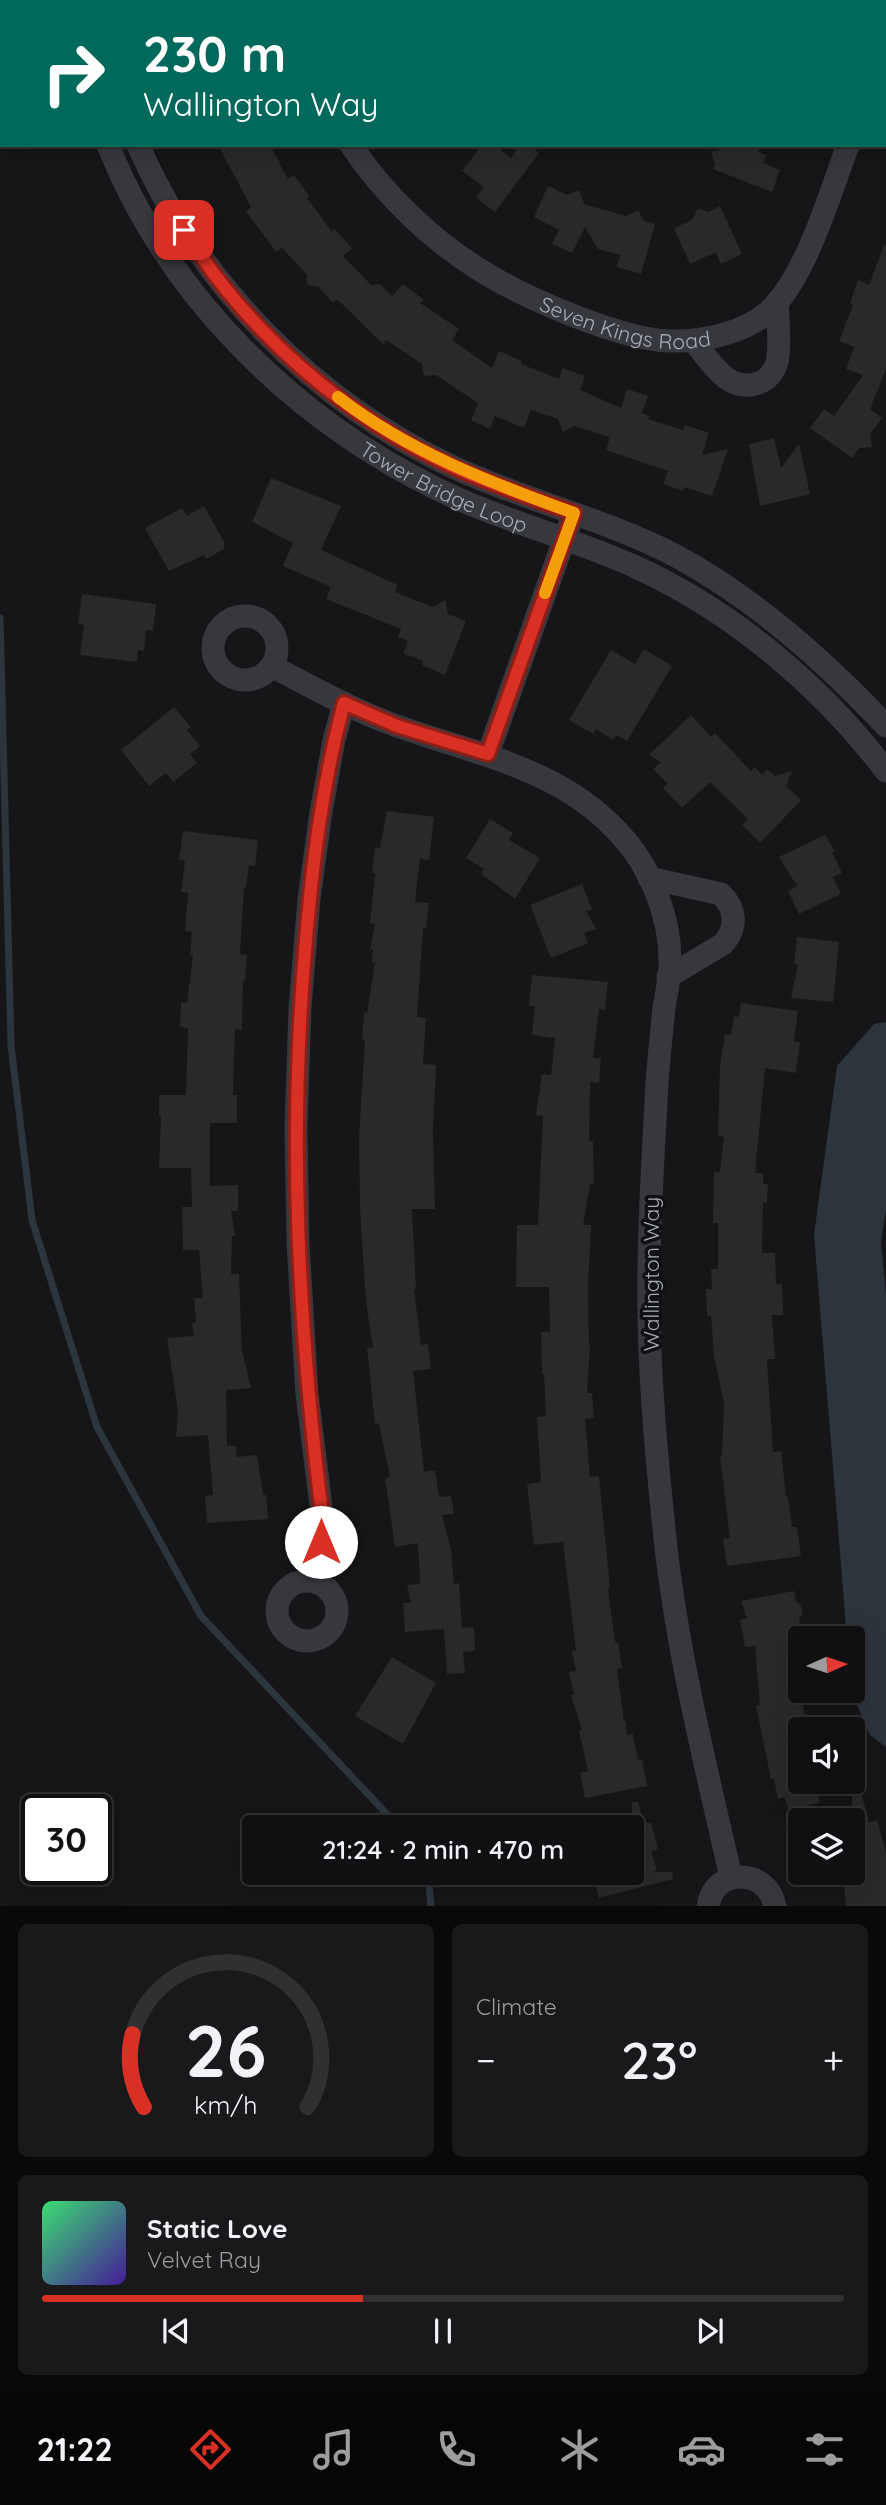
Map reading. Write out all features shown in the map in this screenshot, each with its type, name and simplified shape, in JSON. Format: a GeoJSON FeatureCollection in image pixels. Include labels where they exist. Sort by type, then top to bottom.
{"type":"FeatureCollection","features":[{"type":"Feature","properties":{"kind":"street","name":"Tower Bridge Loop"},"geometry":{"type":"LineString","coordinates":[[109,147],[140,211],[173,264],[211,314],[262,369],[308,409],[358,445],[436,489],[646,572],[702,603],[794,672],[840,716],[886,771]]}},
{"type":"Feature","properties":{"kind":"street","name":"Tower Bridge Loop"},"geometry":{"type":"LineString","coordinates":[[139,147],[159,190],[224,287],[263,330],[314,379],[352,408],[443,462],[626,533],[715,579],[794,637],[834,672],[886,726]]}},
{"type":"Feature","properties":{"kind":"street","name":"Seven Kings Road"},"geometry":{"type":"LineString","coordinates":[[352,147],[397,202],[436,237],[483,272],[560,309],[636,336],[666,341],[721,335],[746,326],[768,312],[786,292],[803,261],[847,147]]}},
{"type":"Feature","properties":{"kind":"street"},"geometry":{"type":"LineString","coordinates":[[693,340],[730,382],[751,385],[761,382],[770,376],[778,356],[777,302]]}},
{"type":"Feature","properties":{"kind":"street"},"geometry":{"type":"LineString","coordinates":[[488,754],[574,513]]}},
{"type":"Feature","properties":{"kind":"street","name":"Wallington Way"},"geometry":{"type":"LineString","coordinates":[[272,666],[344,703],[397,726],[488,754],[535,773],[597,811],[621,834],[641,862],[657,895],[667,931],[670,966],[657,1082],[650,1211],[649,1318],[656,1431],[667,1550],[685,1670],[732,1877]]}},
{"type":"Feature","properties":{"kind":"street"},"geometry":{"type":"LineString","coordinates":[[318,1583],[323,1522],[307,1394],[298,1243],[296,1127],[300,1008],[309,899],[323,800],[344,703]]}},
{"type":"Feature","properties":{"kind":"street"},"geometry":{"type":"LineString","coordinates":[[649,878],[721,894],[729,902],[733,912],[734,925],[729,937],[668,977]]}},
{"type":"Feature","properties":{"kind":"street"},"geometry":{"type":"LineString","coordinates":[[708,1906],[714,1890],[732,1877],[754,1878],[764,1884],[771,1892],[775,1906]]}},
{"type":"Feature","properties":{"kind":"shaded area"},"geometry":{"type":"Polygon","coordinates":[[[886,1022],[886,1209],[881,1242],[886,1295],[886,1747],[870,1735],[865,1717],[862,1717],[856,1703],[865,1703],[865,1626],[846,1626],[814,1235],[837,1066],[874,1024],[886,1022]]]}},
{"type":"Feature","properties":{"kind":"building"},"geometry":{"type":"Polygon","coordinates":[[[219,147],[271,147],[288,179],[294,175],[332,232],[334,229],[352,248],[343,256],[371,285],[380,284],[392,296],[403,284],[424,300],[420,303],[459,329],[452,340],[492,368],[499,351],[522,361],[521,364],[559,379],[563,368],[585,376],[580,390],[621,408],[627,389],[648,396],[642,413],[650,416],[648,419],[683,430],[685,425],[709,433],[702,455],[728,449],[712,496],[685,487],[683,491],[663,484],[668,471],[606,450],[610,437],[574,426],[563,432],[558,419],[531,410],[524,428],[495,416],[490,429],[471,420],[478,403],[436,375],[424,376],[422,364],[386,340],[383,344],[337,299],[333,303],[319,287],[307,285],[307,275],[282,248],[276,252],[246,211],[251,207],[219,147]]]}},
{"type":"Feature","properties":{"kind":"building"},"geometry":{"type":"Polygon","coordinates":[[[480,147],[497,147],[511,158],[518,147],[532,147],[539,153],[495,212],[476,198],[484,187],[462,171],[480,147]]]}},
{"type":"Feature","properties":{"kind":"building"},"geometry":{"type":"Polygon","coordinates":[[[760,147],[758,152],[766,155],[763,163],[780,170],[772,192],[713,169],[715,164],[711,152],[760,147]]]}},
{"type":"Feature","properties":{"kind":"building"},"geometry":{"type":"Polygon","coordinates":[[[548,186],[567,195],[579,190],[584,204],[626,216],[638,210],[644,221],[655,224],[641,274],[617,267],[620,255],[598,249],[585,227],[572,253],[552,244],[559,230],[534,217],[548,186]]]}},
{"type":"Feature","properties":{"kind":"building"},"geometry":{"type":"Polygon","coordinates":[[[720,206],[742,254],[721,264],[716,252],[690,264],[674,228],[692,220],[698,208],[708,212],[720,206]]]}},
{"type":"Feature","properties":{"kind":"building"},"geometry":{"type":"Polygon","coordinates":[[[884,245],[886,369],[870,409],[882,418],[870,434],[872,447],[859,448],[852,458],[810,428],[824,409],[834,416],[863,375],[846,369],[854,347],[839,341],[853,305],[850,303],[858,280],[869,285],[884,245]]]}},
{"type":"Feature","properties":{"kind":"building"},"geometry":{"type":"Polygon","coordinates":[[[774,438],[781,468],[799,444],[810,494],[760,506],[749,444],[774,438]]]}},
{"type":"Feature","properties":{"kind":"building"},"geometry":{"type":"Polygon","coordinates":[[[271,478],[341,506],[321,550],[398,585],[395,592],[433,607],[445,600],[448,614],[466,621],[445,675],[422,665],[423,661],[403,653],[408,641],[398,637],[401,629],[326,599],[331,587],[283,566],[293,543],[252,522],[271,478]]]}},
{"type":"Feature","properties":{"kind":"building"},"geometry":{"type":"Polygon","coordinates":[[[204,506],[224,542],[224,549],[206,559],[204,555],[169,571],[145,528],[182,508],[187,516],[204,506]]]}},
{"type":"Feature","properties":{"kind":"building"},"geometry":{"type":"Polygon","coordinates":[[[82,594],[156,604],[153,631],[146,630],[144,651],[138,650],[137,662],[80,655],[84,625],[78,624],[82,594]]]}},
{"type":"Feature","properties":{"kind":"building"},"geometry":{"type":"Polygon","coordinates":[[[644,649],[672,666],[627,741],[616,735],[613,740],[596,729],[593,734],[569,720],[611,650],[635,664],[644,649]]]}},
{"type":"Feature","properties":{"kind":"building"},"geometry":{"type":"Polygon","coordinates":[[[174,707],[191,727],[187,730],[200,746],[190,754],[197,763],[173,782],[166,773],[149,786],[121,750],[174,707]]]}},
{"type":"Feature","properties":{"kind":"building"},"geometry":{"type":"Polygon","coordinates":[[[691,715],[711,737],[715,733],[751,771],[754,767],[762,775],[767,769],[775,776],[792,771],[786,786],[801,800],[760,843],[742,825],[748,819],[710,782],[682,808],[663,788],[668,784],[653,769],[661,762],[649,755],[691,715]]]}},
{"type":"Feature","properties":{"kind":"building"},"geometry":{"type":"Polygon","coordinates":[[[387,811],[434,817],[429,860],[420,859],[415,902],[429,903],[426,928],[423,928],[417,1017],[426,1018],[423,1064],[436,1065],[433,1130],[435,1209],[412,1209],[414,1289],[421,1345],[428,1344],[431,1369],[413,1371],[424,1472],[435,1470],[439,1497],[451,1496],[454,1514],[442,1515],[451,1550],[454,1584],[459,1583],[462,1628],[474,1627],[475,1651],[463,1652],[465,1673],[447,1674],[444,1629],[405,1632],[403,1603],[411,1603],[407,1585],[420,1584],[418,1543],[395,1547],[385,1478],[390,1477],[379,1423],[375,1424],[367,1348],[373,1347],[366,1302],[360,1209],[359,1137],[365,1040],[362,1039],[364,1012],[367,1013],[375,963],[372,963],[373,949],[370,949],[375,924],[370,923],[375,873],[372,873],[375,847],[380,848],[387,811]]]}},
{"type":"Feature","properties":{"kind":"building"},"geometry":{"type":"Polygon","coordinates":[[[490,819],[513,833],[509,840],[540,858],[515,899],[481,874],[484,869],[466,858],[490,819]]]}},
{"type":"Feature","properties":{"kind":"building"},"geometry":{"type":"Polygon","coordinates":[[[183,831],[258,840],[255,866],[249,865],[244,887],[240,954],[247,955],[243,981],[242,1030],[235,1029],[233,1095],[237,1095],[237,1123],[210,1123],[210,1186],[238,1185],[238,1211],[231,1211],[235,1236],[232,1236],[231,1274],[239,1274],[242,1351],[251,1388],[226,1390],[227,1446],[236,1446],[237,1457],[257,1455],[268,1519],[207,1523],[205,1496],[213,1495],[208,1435],[176,1437],[178,1412],[167,1338],[194,1336],[194,1298],[203,1298],[199,1250],[183,1250],[182,1207],[192,1207],[191,1168],[159,1168],[159,1095],[186,1095],[188,1028],[180,1027],[181,1002],[187,1003],[193,955],[190,955],[192,932],[185,931],[188,893],[181,892],[185,861],[179,860],[183,831]]]}},
{"type":"Feature","properties":{"kind":"building"},"geometry":{"type":"Polygon","coordinates":[[[825,835],[835,851],[832,852],[842,873],[833,877],[841,894],[799,914],[788,891],[797,886],[779,857],[825,835]]]}},
{"type":"Feature","properties":{"kind":"building"},"geometry":{"type":"Polygon","coordinates":[[[582,884],[592,909],[586,911],[596,929],[584,933],[588,943],[551,958],[530,905],[582,884]]]}},
{"type":"Feature","properties":{"kind":"building"},"geometry":{"type":"Polygon","coordinates":[[[797,937],[839,942],[833,1002],[791,998],[798,965],[794,964],[797,937]]]}},
{"type":"Feature","properties":{"kind":"building"},"geometry":{"type":"Polygon","coordinates":[[[532,975],[608,982],[605,1010],[599,1009],[593,1058],[601,1058],[599,1083],[590,1082],[589,1141],[593,1141],[594,1184],[590,1184],[583,1225],[591,1225],[587,1393],[592,1393],[594,1418],[585,1419],[590,1477],[599,1476],[608,1588],[615,1643],[618,1642],[622,1668],[617,1669],[624,1721],[627,1735],[633,1734],[638,1760],[642,1759],[647,1786],[585,1798],[580,1773],[588,1771],[579,1731],[582,1730],[571,1695],[574,1695],[569,1672],[576,1671],[572,1651],[576,1651],[563,1542],[534,1545],[527,1484],[541,1482],[537,1417],[546,1416],[541,1332],[550,1332],[549,1287],[516,1287],[517,1225],[538,1225],[543,1116],[536,1115],[542,1074],[551,1075],[555,1038],[532,1035],[535,1006],[529,1006],[532,975]]]}},
{"type":"Feature","properties":{"kind":"building"},"geometry":{"type":"Polygon","coordinates":[[[741,1003],[798,1011],[794,1041],[800,1042],[796,1073],[765,1068],[755,1173],[763,1173],[763,1184],[768,1184],[767,1203],[763,1202],[762,1253],[775,1253],[776,1284],[782,1284],[783,1315],[772,1315],[775,1359],[767,1359],[773,1452],[781,1451],[786,1497],[792,1527],[797,1527],[801,1556],[727,1566],[723,1539],[730,1538],[720,1456],[724,1402],[714,1356],[711,1316],[707,1316],[706,1289],[712,1289],[711,1269],[718,1269],[718,1223],[713,1223],[714,1172],[720,1172],[724,1137],[718,1136],[720,1066],[725,1034],[731,1035],[734,1016],[739,1017],[741,1003]]]}},
{"type":"Feature","properties":{"kind":"building"},"geometry":{"type":"Polygon","coordinates":[[[794,1591],[796,1602],[801,1605],[803,1613],[799,1620],[800,1626],[788,1626],[788,1703],[802,1703],[805,1717],[788,1717],[788,1794],[818,1794],[820,1803],[788,1809],[785,1797],[778,1799],[774,1779],[771,1779],[756,1706],[760,1705],[755,1646],[745,1647],[740,1620],[747,1618],[741,1601],[794,1591]]]}},
{"type":"Feature","properties":{"kind":"building"},"geometry":{"type":"Polygon","coordinates":[[[392,1657],[436,1683],[403,1744],[355,1716],[392,1657]]]}},
{"type":"Feature","properties":{"kind":"building"},"geometry":{"type":"Polygon","coordinates":[[[852,1794],[862,1794],[869,1823],[877,1820],[886,1853],[886,1906],[846,1906],[844,1885],[865,1885],[865,1808],[852,1808],[852,1794]]]}},
{"type":"Feature","properties":{"kind":"building"},"geometry":{"type":"Polygon","coordinates":[[[632,1802],[638,1802],[642,1815],[632,1815],[632,1802]]]}},
{"type":"Feature","properties":{"kind":"building"},"geometry":{"type":"Polygon","coordinates":[[[651,1822],[658,1849],[651,1851],[657,1871],[652,1872],[672,1872],[673,1879],[599,1898],[596,1885],[644,1885],[644,1824],[651,1822]]]}},
{"type":"Feature","properties":{"kind":"waterway"},"geometry":{"type":"LineString","coordinates":[[0,618],[11,1045],[32,1220],[97,1427],[201,1616],[388,1815]]}},
{"type":"Feature","properties":{"kind":"waterway"},"geometry":{"type":"LineString","coordinates":[[429,1885],[431,1906]]}},
{"type":"Feature","properties":{"kind":"slow traffic"},"geometry":{"type":"LineString","coordinates":[[338,397],[401,440],[454,467],[574,513],[545,593]]}},
{"type":"Feature","properties":{"kind":"route"},"geometry":{"type":"LineString","coordinates":[[184,230],[224,287],[263,330],[314,379],[352,408],[401,440],[454,467],[574,513],[488,754],[397,726],[344,703],[334,740],[309,899],[300,1008],[296,1127],[298,1243],[307,1394],[323,1522],[321,1542]]}}]}
